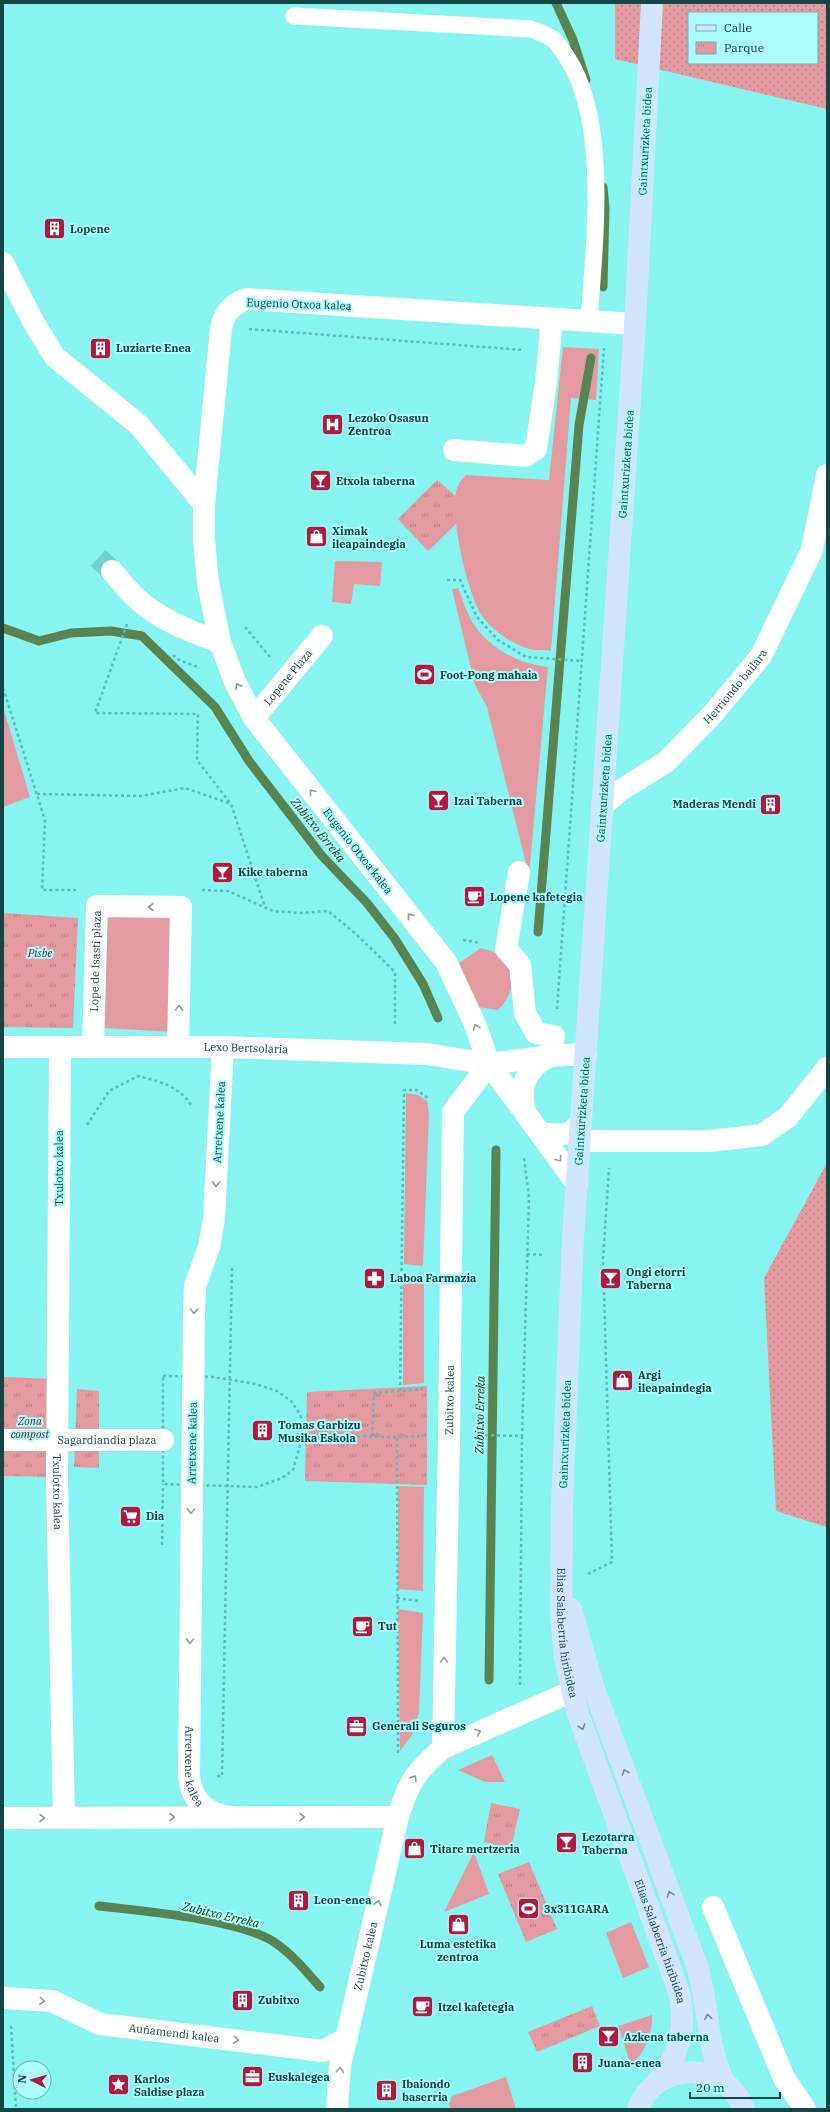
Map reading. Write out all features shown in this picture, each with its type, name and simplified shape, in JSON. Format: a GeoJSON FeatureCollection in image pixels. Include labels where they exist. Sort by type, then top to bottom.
{"type":"FeatureCollection","features":[{"type":"Feature","properties":{"kind":"main road","name":"Gaintxurizketa bidea"},"geometry":{"type":"LineString","coordinates":[[561,1572],[570,1308],[577,1184],[635,324],[652,3]]}},
{"type":"Feature","properties":{"kind":"main road","name":"Elias Salaberria hiribidea"},"geometry":{"type":"LineString","coordinates":[[561,1572],[594,1689],[697,1966],[706,2000],[712,2050],[716,2066],[724,2082]]}},
{"type":"Feature","properties":{"kind":"main road","name":"Elias Salaberria hiribidea"},"geometry":{"type":"LineString","coordinates":[[561,1572],[561,1615],[565,1658],[571,1690],[585,1735],[680,1995],[683,2012],[682,2031],[678,2050],[669,2068],[637,2107]]}},
{"type":"Feature","properties":{"kind":"main road"},"geometry":{"type":"LineString","coordinates":[[656,2083],[668,2076],[690,2072],[711,2075],[724,2082],[734,2092],[744,2109]]}},
{"type":"Feature","properties":{"kind":"street"},"geometry":{"type":"LineString","coordinates":[[3,263],[34,323],[55,357],[139,425],[204,504]]}},
{"type":"Feature","properties":{"kind":"street","name":"Eugenio Otxoa kalea"},"geometry":{"type":"LineString","coordinates":[[526,1114],[489,1064],[475,1024],[446,962],[254,718],[236,682],[220,642],[208,583],[204,539],[204,504],[223,318],[229,309],[246,299],[551,329],[589,321],[635,324]]}},
{"type":"Feature","properties":{"kind":"street"},"geometry":{"type":"LineString","coordinates":[[454,450],[525,456],[536,449],[546,382],[551,329]]}},
{"type":"Feature","properties":{"kind":"street","name":"Herriondo bailara"},"geometry":{"type":"LineString","coordinates":[[603,805],[621,790],[666,762],[712,716],[761,656],[822,529],[827,475]]}},
{"type":"Feature","properties":{"kind":"street"},"geometry":{"type":"LineString","coordinates":[[112,572],[136,598],[167,621],[200,636],[220,642]]}},
{"type":"Feature","properties":{"kind":"street","name":"Lopene Plaza"},"geometry":{"type":"LineString","coordinates":[[254,718],[322,636]]}},
{"type":"Feature","properties":{"kind":"street"},"geometry":{"type":"LineString","coordinates":[[519,872],[506,949],[520,965],[525,1013],[536,1033],[552,1046],[586,1054]]}},
{"type":"Feature","properties":{"kind":"street","name":"Lope de Isasti plaza"},"geometry":{"type":"LineString","coordinates":[[93,1047],[97,906],[181,907]]}},
{"type":"Feature","properties":{"kind":"street"},"geometry":{"type":"LineString","coordinates":[[178,1047],[181,907]]}},
{"type":"Feature","properties":{"kind":"street"},"geometry":{"type":"LineString","coordinates":[[552,1046],[524,1080],[522,1103],[526,1114],[577,1184]]}},
{"type":"Feature","properties":{"kind":"street","name":"Lexo Bertsolaria"},"geometry":{"type":"LineString","coordinates":[[3,1047],[223,1047],[427,1054],[489,1064],[552,1046]]}},
{"type":"Feature","properties":{"kind":"street","name":"Txulotxo kalea"},"geometry":{"type":"LineString","coordinates":[[60,1047],[58,1440],[64,1817]]}},
{"type":"Feature","properties":{"kind":"street","name":"Arretxene kalea"},"geometry":{"type":"LineString","coordinates":[[223,1047],[214,1219],[209,1248],[195,1286],[188,1775],[190,1785],[199,1803],[208,1811],[220,1816],[232,1818]]}},
{"type":"Feature","properties":{"kind":"street","name":"Zubitxo kalea"},"geometry":{"type":"LineString","coordinates":[[443,1748],[453,1112],[489,1064]]}},
{"type":"Feature","properties":{"kind":"street"},"geometry":{"type":"LineString","coordinates":[[580,1141],[709,1141],[762,1135],[788,1117],[827,1068]]}},
{"type":"Feature","properties":{"kind":"street"},"geometry":{"type":"LineString","coordinates":[[541,1134],[570,1134],[575,1130],[581,1119]]}},
{"type":"Feature","properties":{"kind":"street","name":"Sagardiandia plaza"},"geometry":{"type":"LineString","coordinates":[[3,1440],[163,1440]]}},
{"type":"Feature","properties":{"kind":"street"},"geometry":{"type":"LineString","coordinates":[[571,1690],[576,1684],[581,1671],[583,1652]]}},
{"type":"Feature","properties":{"kind":"street","name":"Zubitxo kalea"},"geometry":{"type":"LineString","coordinates":[[337,2109],[340,2065],[398,1817],[413,1778],[425,1763],[443,1748],[549,1702],[571,1690]]}},
{"type":"Feature","properties":{"kind":"street","name":"Arretxene kalea"},"geometry":{"type":"LineString","coordinates":[[3,1818],[398,1817]]}},
{"type":"Feature","properties":{"kind":"street"},"geometry":{"type":"LineString","coordinates":[[713,1907],[784,2078],[805,2109]]}},
{"type":"Feature","properties":{"kind":"street","name":"Auñamendi kalea"},"geometry":{"type":"LineString","coordinates":[[7,1998],[52,2002],[100,2024],[323,2051],[347,2038]]}},
{"type":"Feature","properties":{"kind":"lane"},"geometry":{"type":"LineString","coordinates":[[294,16],[531,29],[554,40],[571,64],[586,101],[592,137],[596,190],[589,321]]}},
{"type":"Feature","properties":{"kind":"path"},"geometry":{"type":"LineString","coordinates":[[244,329],[533,350],[538,348],[551,329]]}},
{"type":"Feature","properties":{"kind":"path"},"geometry":{"type":"LineString","coordinates":[[552,1046],[557,1008],[604,344]]}},
{"type":"Feature","properties":{"kind":"path"},"geometry":{"type":"LineString","coordinates":[[447,580],[460,580],[477,617],[498,640],[526,657],[581,660]]}},
{"type":"Feature","properties":{"kind":"path"},"geometry":{"type":"LineString","coordinates":[[128,622],[95,713],[198,714],[197,760],[231,804],[265,908]]}},
{"type":"Feature","properties":{"kind":"path"},"geometry":{"type":"LineString","coordinates":[[241,623],[287,677]]}},
{"type":"Feature","properties":{"kind":"path"},"geometry":{"type":"LineString","coordinates":[[172,654],[178,659],[206,671]]}},
{"type":"Feature","properties":{"kind":"path"},"geometry":{"type":"LineString","coordinates":[[3,688],[45,820],[42,890],[80,890]]}},
{"type":"Feature","properties":{"kind":"path"},"geometry":{"type":"LineString","coordinates":[[36,794],[141,796],[185,788],[231,804]]}},
{"type":"Feature","properties":{"kind":"path"},"geometry":{"type":"LineString","coordinates":[[181,907],[181,890],[228,891],[273,911],[301,913],[328,912],[356,934],[395,972],[395,1030]]}},
{"type":"Feature","properties":{"kind":"path"},"geometry":{"type":"LineString","coordinates":[[86,1130],[87,1123],[109,1091],[138,1076],[159,1082],[186,1096],[193,1109]]}},
{"type":"Feature","properties":{"kind":"path"},"geometry":{"type":"LineString","coordinates":[[400,1391],[404,1090],[417,1090],[431,1101]]}},
{"type":"Feature","properties":{"kind":"path"},"geometry":{"type":"LineString","coordinates":[[585,1576],[612,1562],[603,1259]]}},
{"type":"Feature","properties":{"kind":"path"},"geometry":{"type":"LineString","coordinates":[[233,1485],[257,1487],[282,1478],[293,1470],[303,1435],[301,1417],[291,1401],[277,1391],[256,1384],[235,1382]]}},
{"type":"Feature","properties":{"kind":"path"},"geometry":{"type":"LineString","coordinates":[[372,1436],[374,1393],[427,1389]]}},
{"type":"Feature","properties":{"kind":"path"},"geometry":{"type":"LineString","coordinates":[[303,1435],[397,1437],[427,1435]]}},
{"type":"Feature","properties":{"kind":"path"},"geometry":{"type":"LineString","coordinates":[[478,1435],[513,1436]]}},
{"type":"Feature","properties":{"kind":"path"},"geometry":{"type":"LineString","coordinates":[[513,1689],[520,1686],[522,1436]]}},
{"type":"Feature","properties":{"kind":"path"},"geometry":{"type":"LineString","coordinates":[[397,1437],[396,1598],[398,1761]]}},
{"type":"Feature","properties":{"kind":"path"},"geometry":{"type":"LineString","coordinates":[[396,1598],[425,1602]]}},
{"type":"Feature","properties":{"kind":"path"},"geometry":{"type":"LineString","coordinates":[[7,1998],[16,2109]]}},
{"type":"Feature","properties":{"kind":"green space"},"geometry":{"type":"Polygon","coordinates":[[[615,3],[827,3],[827,109],[615,59],[615,3]]]}},
{"type":"Feature","properties":{"kind":"green space"},"geometry":{"type":"Polygon","coordinates":[[[563,347],[599,349],[596,400],[571,398],[551,651],[532,650],[517,644],[497,632],[482,616],[476,605],[465,572],[457,533],[455,500],[457,488],[466,475],[549,480],[563,347]]]}},
{"type":"Feature","properties":{"kind":"green space"},"geometry":{"type":"Polygon","coordinates":[[[437,480],[456,496],[456,524],[428,551],[398,519],[437,480]]]}},
{"type":"Feature","properties":{"kind":"green space"},"geometry":{"type":"Polygon","coordinates":[[[335,561],[382,562],[380,586],[354,584],[351,604],[332,602],[335,561]]]}},
{"type":"Feature","properties":{"kind":"green space"},"geometry":{"type":"Polygon","coordinates":[[[458,588],[471,620],[485,638],[494,646],[514,658],[548,667],[529,875],[487,707],[475,685],[452,589],[458,588]]]}},
{"type":"Feature","properties":{"kind":"green space"},"geometry":{"type":"Polygon","coordinates":[[[3,707],[30,797],[3,807],[3,707]]]}},
{"type":"Feature","properties":{"kind":"green space","name":"Pisbe"},"geometry":{"type":"Polygon","coordinates":[[[3,913],[78,918],[73,1028],[3,1027],[3,913]]]}},
{"type":"Feature","properties":{"kind":"green space"},"geometry":{"type":"Polygon","coordinates":[[[103,913],[175,913],[175,1032],[102,1028],[103,913]]]}},
{"type":"Feature","properties":{"kind":"green space"},"geometry":{"type":"Polygon","coordinates":[[[481,948],[503,957],[509,962],[512,968],[512,987],[506,1000],[498,1010],[477,1007],[459,963],[481,948]]]}},
{"type":"Feature","properties":{"kind":"green space"},"geometry":{"type":"Polygon","coordinates":[[[406,1093],[418,1095],[427,1101],[429,1114],[423,1266],[404,1264],[406,1093]]]}},
{"type":"Feature","properties":{"kind":"green space"},"geometry":{"type":"Polygon","coordinates":[[[827,1163],[827,1527],[776,1511],[764,1278],[827,1163]]]}},
{"type":"Feature","properties":{"kind":"green space"},"geometry":{"type":"Polygon","coordinates":[[[403,1283],[424,1283],[424,1383],[403,1385],[403,1283]]]}},
{"type":"Feature","properties":{"kind":"green space","name":"Zona compost"},"geometry":{"type":"Polygon","coordinates":[[[3,1377],[58,1379],[57,1477],[3,1476],[3,1377]]]}},
{"type":"Feature","properties":{"kind":"green space"},"geometry":{"type":"Polygon","coordinates":[[[427,1386],[427,1485],[305,1481],[307,1392],[427,1386]]]}},
{"type":"Feature","properties":{"kind":"green space"},"geometry":{"type":"Polygon","coordinates":[[[77,1389],[99,1391],[99,1468],[74,1467],[77,1389]]]}},
{"type":"Feature","properties":{"kind":"green space"},"geometry":{"type":"Polygon","coordinates":[[[398,1486],[424,1487],[423,1591],[398,1589],[398,1486]]]}},
{"type":"Feature","properties":{"kind":"green space"},"geometry":{"type":"Polygon","coordinates":[[[398,1609],[423,1613],[419,1712],[412,1735],[400,1751],[398,1609]]]}},
{"type":"Feature","properties":{"kind":"green space"},"geometry":{"type":"Polygon","coordinates":[[[492,1755],[505,1782],[485,1782],[458,1770],[492,1755]]]}},
{"type":"Feature","properties":{"kind":"green space"},"geometry":{"type":"Polygon","coordinates":[[[491,1803],[520,1809],[511,1848],[484,1842],[491,1803]]]}},
{"type":"Feature","properties":{"kind":"green space"},"geometry":{"type":"Polygon","coordinates":[[[474,1852],[489,1894],[444,1912],[474,1852]]]}},
{"type":"Feature","properties":{"kind":"green space"},"geometry":{"type":"Polygon","coordinates":[[[529,1862],[557,1929],[526,1942],[498,1874],[529,1862]]]}},
{"type":"Feature","properties":{"kind":"green space"},"geometry":{"type":"Polygon","coordinates":[[[631,1922],[649,1967],[623,1978],[606,1933],[631,1922]]]}},
{"type":"Feature","properties":{"kind":"green space"},"geometry":{"type":"Polygon","coordinates":[[[592,2006],[600,2026],[537,2052],[528,2032],[592,2006]]]}},
{"type":"Feature","properties":{"kind":"green space"},"geometry":{"type":"Polygon","coordinates":[[[652,2015],[651,2029],[647,2042],[636,2060],[631,2065],[618,2026],[652,2015]]]}},
{"type":"Feature","properties":{"kind":"green space"},"geometry":{"type":"Polygon","coordinates":[[[506,2077],[516,2109],[451,2109],[449,2104],[452,2096],[506,2077]]]}},
{"type":"Feature","properties":{"kind":"waterway"},"geometry":{"type":"LineString","coordinates":[[556,3],[573,40],[586,80]]}},
{"type":"Feature","properties":{"kind":"waterway"},"geometry":{"type":"LineString","coordinates":[[603,187],[605,208],[603,287]]}},
{"type":"Feature","properties":{"kind":"waterway"},"geometry":{"type":"LineString","coordinates":[[538,932],[579,425],[591,358]]}},
{"type":"Feature","properties":{"kind":"waterway","name":"Zubitxo Erreka"},"geometry":{"type":"LineString","coordinates":[[3,628],[39,641],[71,633],[111,631],[142,636],[215,707],[249,761],[322,856],[367,903],[395,939],[423,984],[438,1018]]}},
{"type":"Feature","properties":{"kind":"waterway","name":"Zubitxo Erreka"},"geometry":{"type":"LineString","coordinates":[[489,1680],[496,1150]]}},
{"type":"Feature","properties":{"kind":"waterway","name":"Zubitxo Erreka"},"geometry":{"type":"LineString","coordinates":[[99,1906],[190,1917],[238,1927],[258,1934],[274,1942],[287,1952],[320,1987]]}},
{"type":"Feature","properties":{"kind":"tunnel"},"geometry":{"type":"LineString","coordinates":[[98,558],[112,571]]}},
{"type":"Feature","properties":{"kind":"place","name":"Lopene"},"geometry":{"type":"Point","coordinates":[55,229]}},
{"type":"Feature","properties":{"kind":"place","name":"Luziarte Enea"},"geometry":{"type":"Point","coordinates":[100,348]}},
{"type":"Feature","properties":{"kind":"place","name":"Lezoko Osasun Zentroa"},"geometry":{"type":"Point","coordinates":[333,424]}},
{"type":"Feature","properties":{"kind":"place","name":"Etxola taberna"},"geometry":{"type":"Point","coordinates":[321,481]}},
{"type":"Feature","properties":{"kind":"place","name":"Ximak ileapaindegia"},"geometry":{"type":"Point","coordinates":[317,537]}},
{"type":"Feature","properties":{"kind":"place","name":"Foot-Pong mahaia"},"geometry":{"type":"Point","coordinates":[424,675]}},
{"type":"Feature","properties":{"kind":"place","name":"Izai Taberna"},"geometry":{"type":"Point","coordinates":[439,801]}},
{"type":"Feature","properties":{"kind":"place","name":"Maderas Mendi"},"geometry":{"type":"Point","coordinates":[771,804]}},
{"type":"Feature","properties":{"kind":"place","name":"Kike taberna"},"geometry":{"type":"Point","coordinates":[222,872]}},
{"type":"Feature","properties":{"kind":"place","name":"Lopene kafetegia"},"geometry":{"type":"Point","coordinates":[474,897]}},
{"type":"Feature","properties":{"kind":"place","name":"Laboa Farmazia"},"geometry":{"type":"Point","coordinates":[375,1278]}},
{"type":"Feature","properties":{"kind":"place","name":"Ongi etorri Taberna"},"geometry":{"type":"Point","coordinates":[610,1278]}},
{"type":"Feature","properties":{"kind":"place","name":"Argi ileapaindegia"},"geometry":{"type":"Point","coordinates":[622,1381]}},
{"type":"Feature","properties":{"kind":"place","name":"Tomas Garbizu Musika Eskola"},"geometry":{"type":"Point","coordinates":[263,1431]}},
{"type":"Feature","properties":{"kind":"place","name":"Dia"},"geometry":{"type":"Point","coordinates":[130,1516]}},
{"type":"Feature","properties":{"kind":"place","name":"Tut"},"geometry":{"type":"Point","coordinates":[363,1626]}},
{"type":"Feature","properties":{"kind":"place","name":"Generali Seguros"},"geometry":{"type":"Point","coordinates":[357,1726]}},
{"type":"Feature","properties":{"kind":"place","name":"Lezotarra Taberna"},"geometry":{"type":"Point","coordinates":[567,1843]}},
{"type":"Feature","properties":{"kind":"place","name":"Titare mertzeria"},"geometry":{"type":"Point","coordinates":[415,1849]}},
{"type":"Feature","properties":{"kind":"place","name":"Leon-enea"},"geometry":{"type":"Point","coordinates":[298,1900]}},
{"type":"Feature","properties":{"kind":"place","name":"3x311GARA"},"geometry":{"type":"Point","coordinates":[529,1909]}},
{"type":"Feature","properties":{"kind":"place","name":"Luma estetika zentroa"},"geometry":{"type":"Point","coordinates":[458,1924]}},
{"type":"Feature","properties":{"kind":"place","name":"Zubitxo"},"geometry":{"type":"Point","coordinates":[242,2000]}},
{"type":"Feature","properties":{"kind":"place","name":"Itzel kafetegia"},"geometry":{"type":"Point","coordinates":[423,2007]}},
{"type":"Feature","properties":{"kind":"place","name":"Azkena taberna"},"geometry":{"type":"Point","coordinates":[609,2037]}},
{"type":"Feature","properties":{"kind":"place","name":"Juana-enea"},"geometry":{"type":"Point","coordinates":[583,2063]}},
{"type":"Feature","properties":{"kind":"place","name":"Euskalegea"},"geometry":{"type":"Point","coordinates":[253,2077]}},
{"type":"Feature","properties":{"kind":"place","name":"Karlos Saldise plaza"},"geometry":{"type":"Point","coordinates":[119,2085]}},
{"type":"Feature","properties":{"kind":"place","name":"Ibaiondo baserria"},"geometry":{"type":"Point","coordinates":[386,2090]}}]}
